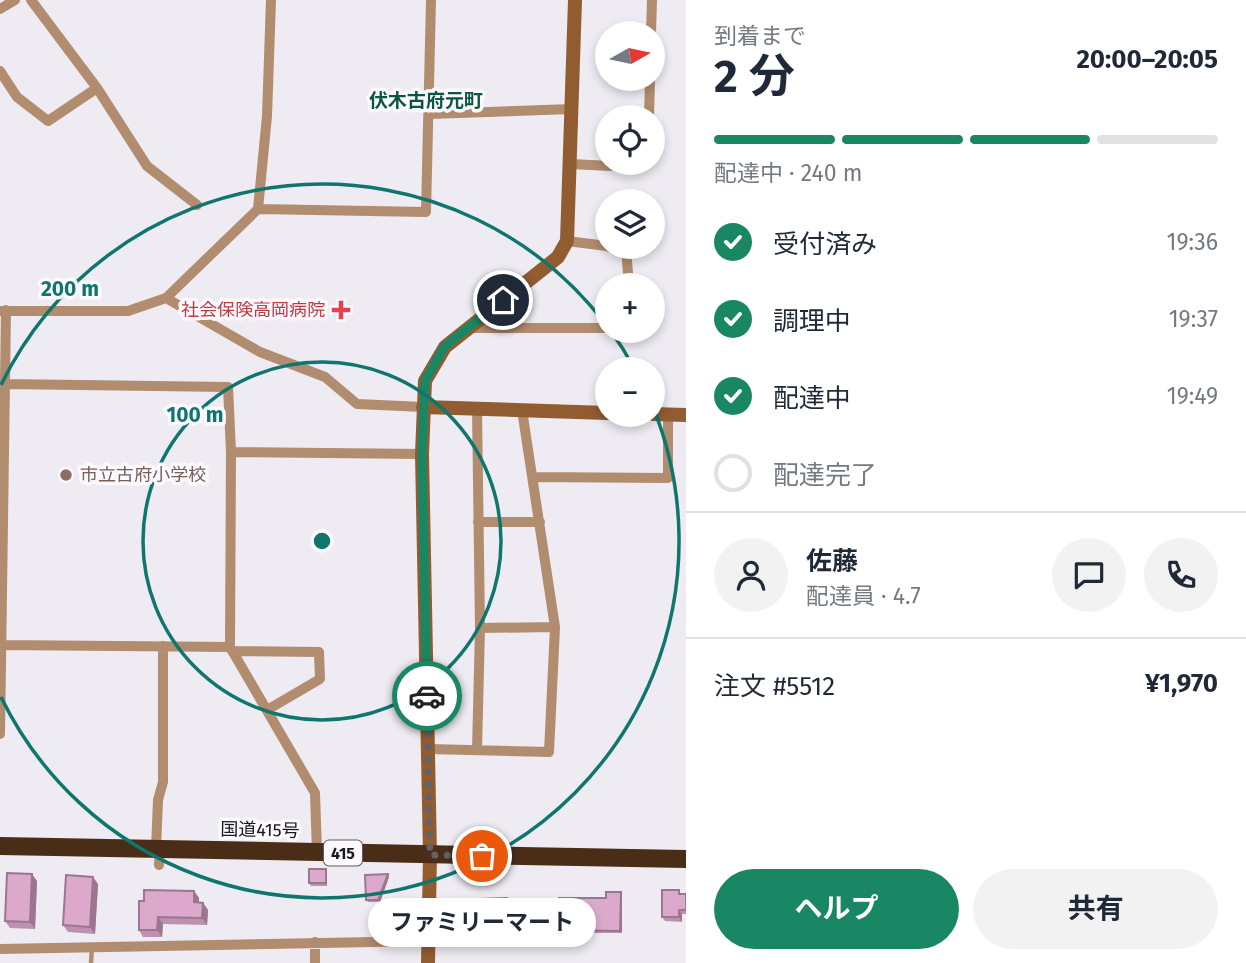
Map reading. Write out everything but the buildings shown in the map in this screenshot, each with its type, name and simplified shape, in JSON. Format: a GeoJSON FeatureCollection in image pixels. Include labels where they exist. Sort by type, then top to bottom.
{"type":"FeatureCollection","features":[{"type":"Feature","properties":{"kind":"highway","name":"国道415号"},"geometry":{"type":"LineString","coordinates":[[0,846],[686,859]]}},
{"type":"Feature","properties":{"kind":"street"},"geometry":{"type":"LineString","coordinates":[[0,9],[15,0]]}},
{"type":"Feature","properties":{"kind":"street"},"geometry":{"type":"LineString","coordinates":[[31,0],[97,88],[146,166],[197,205]]}},
{"type":"Feature","properties":{"kind":"street"},"geometry":{"type":"LineString","coordinates":[[0,734],[5,384],[3,310],[128,311],[166,298],[258,209],[267,116],[271,0]]}},
{"type":"Feature","properties":{"kind":"street"},"geometry":{"type":"LineString","coordinates":[[258,209],[426,212],[432,0]]}},
{"type":"Feature","properties":{"kind":"street"},"geometry":{"type":"LineString","coordinates":[[428,963],[430,855],[422,454],[425,381],[444,347],[558,257],[567,241],[575,0]]}},
{"type":"Feature","properties":{"kind":"street"},"geometry":{"type":"LineString","coordinates":[[652,0],[652,21]]}},
{"type":"Feature","properties":{"kind":"street"},"geometry":{"type":"LineString","coordinates":[[0,71],[17,97],[48,121],[97,88]]}},
{"type":"Feature","properties":{"kind":"street"},"geometry":{"type":"LineString","coordinates":[[429,114],[572,109]]}},
{"type":"Feature","properties":{"kind":"street"},"geometry":{"type":"LineString","coordinates":[[571,164],[595,165]]}},
{"type":"Feature","properties":{"kind":"street"},"geometry":{"type":"LineString","coordinates":[[567,241],[595,245]]}},
{"type":"Feature","properties":{"kind":"street"},"geometry":{"type":"LineString","coordinates":[[166,298],[260,352],[325,377],[357,404],[595,413]]}},
{"type":"Feature","properties":{"kind":"street"},"geometry":{"type":"LineString","coordinates":[[466,328],[595,328]]}},
{"type":"Feature","properties":{"kind":"street"},"geometry":{"type":"LineString","coordinates":[[5,384],[228,387],[231,452],[231,649],[314,793],[317,853]]}},
{"type":"Feature","properties":{"kind":"street"},"geometry":{"type":"LineString","coordinates":[[477,409],[480,628],[477,750]]}},
{"type":"Feature","properties":{"kind":"street"},"geometry":{"type":"LineString","coordinates":[[428,749],[549,752],[555,627],[522,410]]}},
{"type":"Feature","properties":{"kind":"street"},"geometry":{"type":"LineString","coordinates":[[665,415],[686,415]]}},
{"type":"Feature","properties":{"kind":"street"},"geometry":{"type":"LineString","coordinates":[[533,477],[668,478],[668,415]]}},
{"type":"Feature","properties":{"kind":"street"},"geometry":{"type":"LineString","coordinates":[[231,452],[422,454]]}},
{"type":"Feature","properties":{"kind":"street"},"geometry":{"type":"LineString","coordinates":[[478,522],[540,522]]}},
{"type":"Feature","properties":{"kind":"street"},"geometry":{"type":"LineString","coordinates":[[480,628],[555,627]]}},
{"type":"Feature","properties":{"kind":"street"},"geometry":{"type":"LineString","coordinates":[[1,645],[163,646],[319,652],[320,679],[267,710]]}},
{"type":"Feature","properties":{"kind":"street"},"geometry":{"type":"LineString","coordinates":[[158,849],[158,800],[163,782],[163,646]]}},
{"type":"Feature","properties":{"kind":"street"},"geometry":{"type":"LineString","coordinates":[[315,942],[315,963]]}},
{"type":"Feature","properties":{"kind":"street"},"geometry":{"type":"LineString","coordinates":[[0,949],[428,942]]}},
{"type":"Feature","properties":{"kind":"lane"},"geometry":{"type":"LineString","coordinates":[[91,963],[92,947]]}},
{"type":"Feature","properties":{"kind":"way so far"},"geometry":{"type":"LineString","coordinates":[[427,696],[430,855],[482,856]]}},
{"type":"Feature","properties":{"kind":"place","name":"社会保険高岡病院"},"geometry":{"type":"Point","coordinates":[341,310]}},
{"type":"Feature","properties":{"kind":"place","name":"市立古府小学校"},"geometry":{"type":"Point","coordinates":[66,475]}},
{"type":"Feature","properties":{"kind":"place","name":"ファミリーマート"},"geometry":{"type":"Point","coordinates":[482,856]}},
{"type":"Feature","properties":{"kind":"district","name":"伏木古府元町"},"geometry":{"type":"Point","coordinates":[426,100]}},
{"type":"Feature","properties":{"kind":"route"},"geometry":{"type":"LineString","coordinates":[[427,696],[422,454],[425,381],[444,347],[503,300]]}}]}
